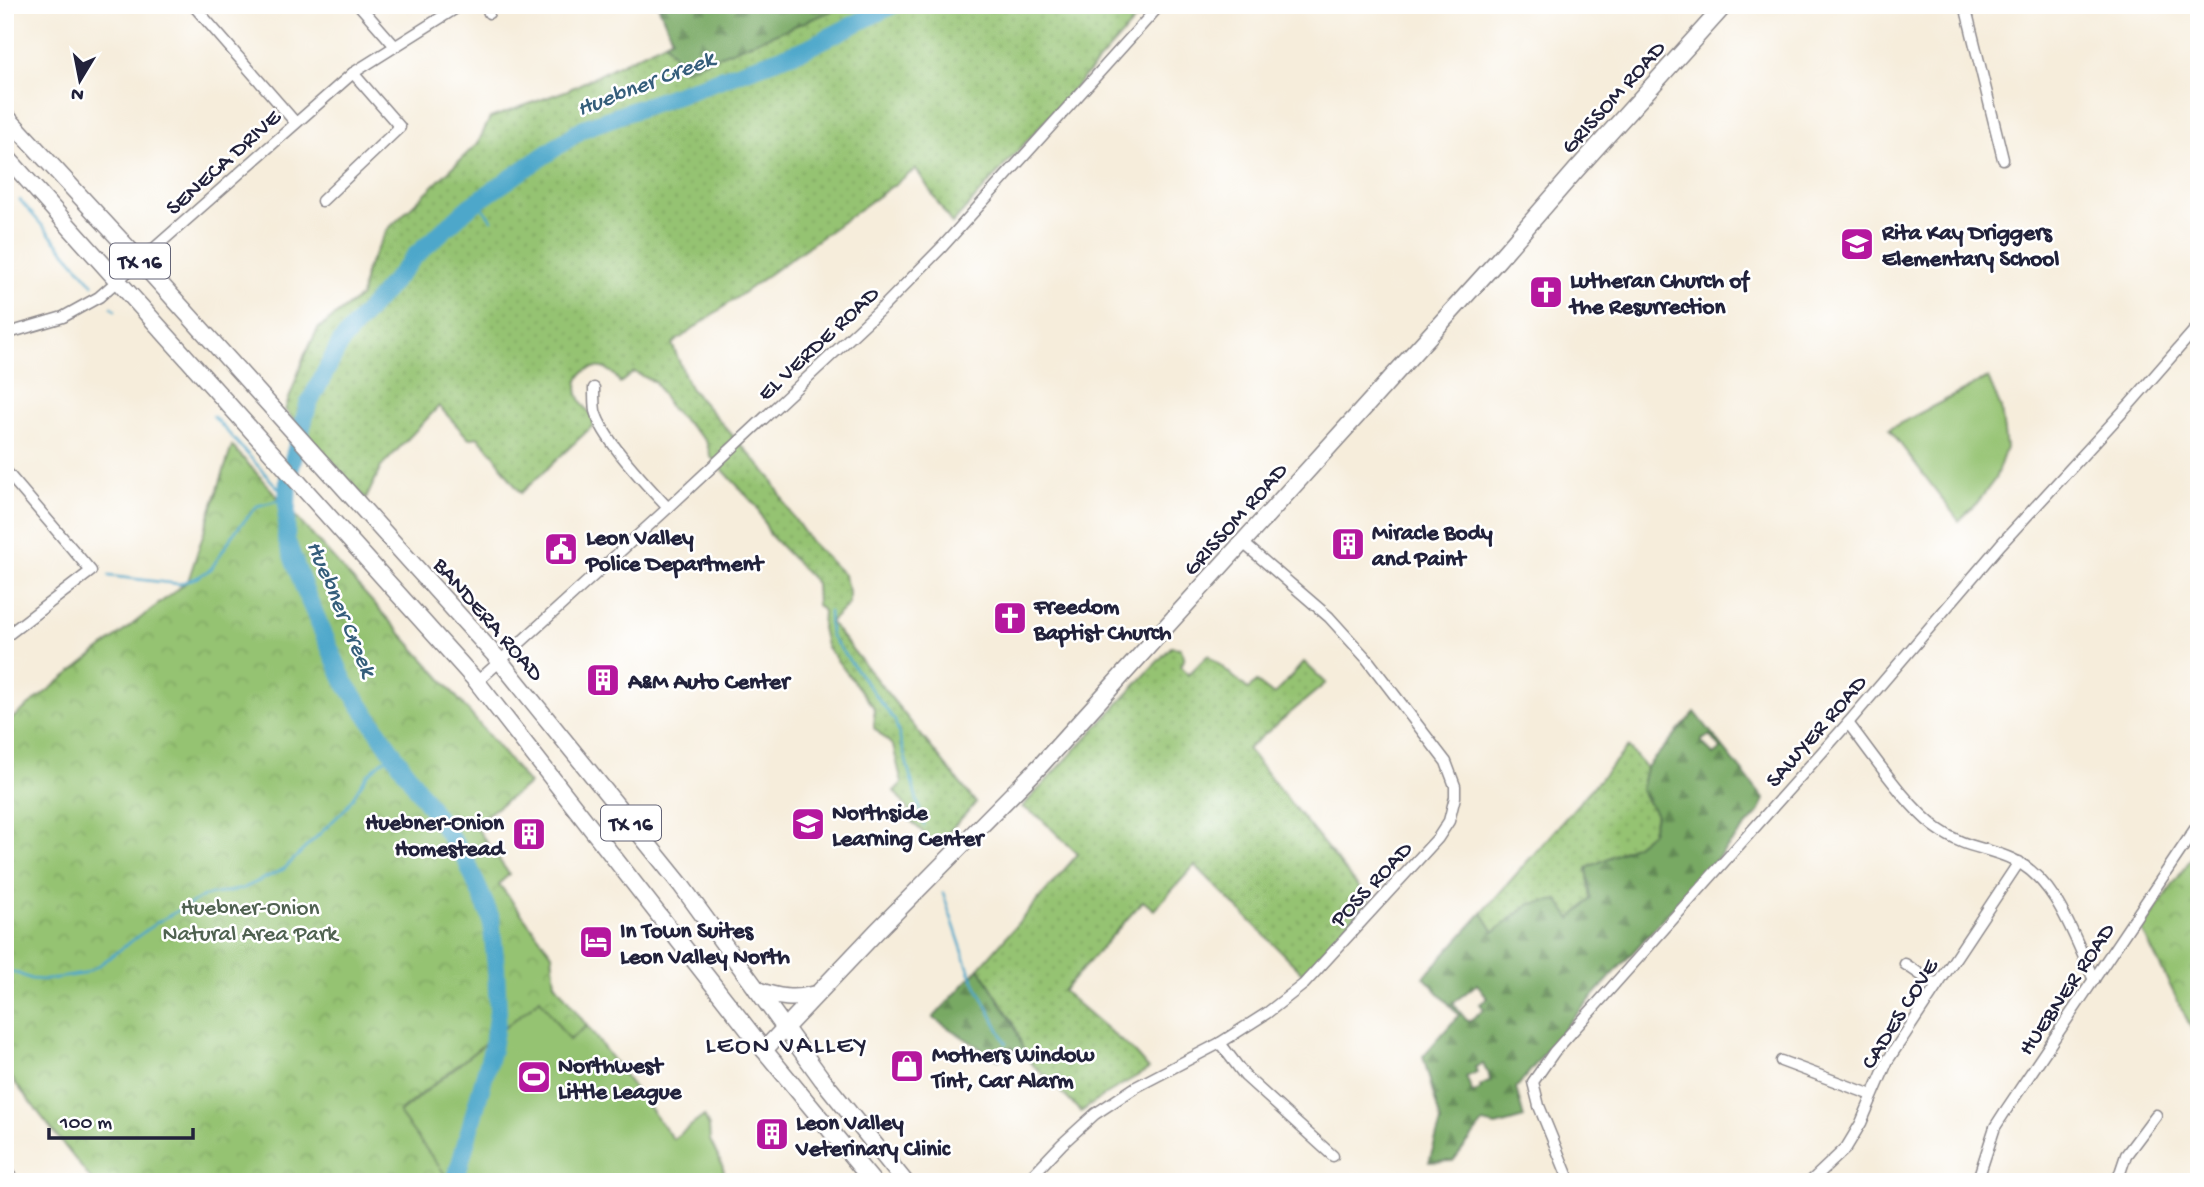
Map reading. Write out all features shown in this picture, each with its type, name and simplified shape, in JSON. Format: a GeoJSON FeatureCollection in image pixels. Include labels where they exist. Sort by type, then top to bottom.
{"type":"FeatureCollection","features":[{"type":"Feature","properties":{"kind":"main road","name":"GRISSOM ROAD"},"geometry":{"type":"LineString","coordinates":[[764,1050],[878,929],[1034,772],[1725,5]]}},
{"type":"Feature","properties":{"kind":"main road","name":"BANDERA ROAD"},"geometry":{"type":"LineString","coordinates":[[5,115],[500,662],[681,885],[822,1079],[905,1182]]}},
{"type":"Feature","properties":{"kind":"main road","name":"TX 16"},"geometry":{"type":"LineString","coordinates":[[5,155],[477,682],[764,1050],[873,1182]]}},
{"type":"Feature","properties":{"kind":"main road"},"geometry":{"type":"LineString","coordinates":[[756,990],[788,998],[819,993]]}},
{"type":"Feature","properties":{"kind":"street"},"geometry":{"type":"LineString","coordinates":[[193,5],[295,122]]}},
{"type":"Feature","properties":{"kind":"street"},"geometry":{"type":"LineString","coordinates":[[359,5],[394,45]]}},
{"type":"Feature","properties":{"kind":"street","name":"SENECA DRIVE"},"geometry":{"type":"LineString","coordinates":[[5,334],[63,317],[99,297],[353,72],[461,5]]}},
{"type":"Feature","properties":{"kind":"street","name":"EL VERDE ROAD"},"geometry":{"type":"LineString","coordinates":[[477,682],[891,299],[943,246],[1160,5]]}},
{"type":"Feature","properties":{"kind":"street"},"geometry":{"type":"LineString","coordinates":[[1965,5],[2003,159]]}},
{"type":"Feature","properties":{"kind":"street"},"geometry":{"type":"LineString","coordinates":[[322,201],[400,127],[353,72]]}},
{"type":"Feature","properties":{"kind":"street","name":"SAWYER ROAD"},"geometry":{"type":"LineString","coordinates":[[1570,1182],[1539,1106],[1533,1082],[1554,1052],[1848,723],[2001,544],[2199,325]]}},
{"type":"Feature","properties":{"kind":"street"},"geometry":{"type":"LineString","coordinates":[[594,388],[595,410],[600,422],[621,455],[668,508]]}},
{"type":"Feature","properties":{"kind":"street"},"geometry":{"type":"LineString","coordinates":[[5,637],[91,571],[6,473]]}},
{"type":"Feature","properties":{"kind":"street","name":"POSS ROAD"},"geometry":{"type":"LineString","coordinates":[[1026,1182],[1095,1114],[1136,1087],[1220,1043],[1267,1013],[1304,984],[1438,838],[1449,821],[1455,786],[1446,762],[1367,659],[1329,617],[1242,542]]}},
{"type":"Feature","properties":{"kind":"street"},"geometry":{"type":"LineString","coordinates":[[1848,723],[1916,809],[1938,829],[1963,843],[2019,862],[2040,877],[2051,891],[2094,980]]}},
{"type":"Feature","properties":{"kind":"street","name":"HUEBNER ROAD"},"geometry":{"type":"LineString","coordinates":[[1976,1182],[1995,1128],[2199,822]]}},
{"type":"Feature","properties":{"kind":"street","name":"CADES COVE"},"geometry":{"type":"LineString","coordinates":[[1810,1182],[1846,1148],[1861,1123],[1888,1060],[2019,862]]}},
{"type":"Feature","properties":{"kind":"street"},"geometry":{"type":"LineString","coordinates":[[1905,964],[1936,985]]}},
{"type":"Feature","properties":{"kind":"street"},"geometry":{"type":"LineString","coordinates":[[1220,1043],[1245,1076],[1333,1156]]}},
{"type":"Feature","properties":{"kind":"street"},"geometry":{"type":"LineString","coordinates":[[1781,1061],[1872,1095]]}},
{"type":"Feature","properties":{"kind":"street"},"geometry":{"type":"LineString","coordinates":[[2117,1182],[2126,1155],[2156,1115]]}},
{"type":"Feature","properties":{"kind":"street"},"geometry":{"type":"LineString","coordinates":[[5,1169],[15,1182]]}},
{"type":"Feature","properties":{"kind":"green space"},"geometry":{"type":"Polygon","coordinates":[[[658,5],[829,5],[832,11],[684,70],[665,42],[672,38],[658,5]]]}},
{"type":"Feature","properties":{"kind":"green space"},"geometry":{"type":"Polygon","coordinates":[[[846,5],[1149,5],[952,224],[916,169],[672,344],[690,388],[771,478],[791,514],[811,542],[844,575],[849,591],[849,604],[830,622],[976,803],[936,845],[907,817],[907,808],[894,791],[902,783],[893,746],[874,728],[874,708],[826,646],[822,628],[823,611],[817,605],[816,583],[770,535],[757,507],[711,457],[706,441],[671,409],[655,382],[634,372],[620,383],[614,375],[599,367],[585,372],[577,385],[578,394],[597,422],[521,493],[484,443],[477,437],[469,439],[439,406],[381,467],[366,499],[285,410],[305,354],[318,329],[361,296],[366,270],[387,230],[478,143],[490,118],[568,90],[665,42],[684,70],[846,5]]]}},
{"type":"Feature","properties":{"kind":"green space"},"geometry":{"type":"Polygon","coordinates":[[[1988,378],[2001,408],[2006,448],[1995,479],[1959,521],[1889,429],[1988,378]]]}},
{"type":"Feature","properties":{"kind":"green space","name":"Huebner-Onion Natural Area Park"},"geometry":{"type":"Polygon","coordinates":[[[232,446],[440,677],[529,784],[474,824],[509,874],[499,884],[552,954],[555,983],[587,1026],[569,1041],[540,1000],[399,1112],[451,1182],[93,1182],[5,1070],[5,724],[188,581],[232,446]]]}},
{"type":"Feature","properties":{"kind":"green space"},"geometry":{"type":"Polygon","coordinates":[[[1171,647],[1180,648],[1182,651],[1184,659],[1181,666],[1188,675],[1208,655],[1248,689],[1257,682],[1274,695],[1304,662],[1326,683],[1247,749],[1369,900],[1303,974],[1195,865],[1154,910],[1143,901],[1063,991],[1135,1053],[1149,1069],[1081,1112],[1026,1058],[1014,1024],[979,968],[1078,854],[1039,817],[1022,807],[1171,647]]]}},
{"type":"Feature","properties":{"kind":"green space"},"geometry":{"type":"Polygon","coordinates":[[[1695,712],[1764,799],[1760,811],[1570,1022],[1516,1088],[1524,1118],[1496,1126],[1483,1123],[1453,1161],[1429,1162],[1441,1122],[1423,1056],[1459,1015],[1424,977],[1482,913],[1494,932],[1530,904],[1558,900],[1571,919],[1591,899],[1587,868],[1636,845],[1652,832],[1656,815],[1641,790],[1646,768],[1695,712]],[[1710,735],[1701,741],[1713,755],[1721,749],[1710,735]],[[1477,984],[1453,1003],[1468,1022],[1484,1009],[1480,1004],[1488,998],[1477,984]],[[1483,1064],[1475,1067],[1477,1072],[1466,1077],[1473,1093],[1491,1081],[1483,1064]]]}},
{"type":"Feature","properties":{"kind":"green space"},"geometry":{"type":"Polygon","coordinates":[[[1628,747],[1646,768],[1641,790],[1656,815],[1652,832],[1636,845],[1587,868],[1591,899],[1571,920],[1530,904],[1494,933],[1482,913],[1628,747]]]}},
{"type":"Feature","properties":{"kind":"green space"},"geometry":{"type":"Polygon","coordinates":[[[2199,847],[2199,1043],[2142,930],[2199,847]]]}},
{"type":"Feature","properties":{"kind":"green space"},"geometry":{"type":"Polygon","coordinates":[[[979,968],[1014,1024],[1026,1058],[1011,1047],[999,1060],[933,1018],[979,968]]]}},
{"type":"Feature","properties":{"kind":"green space","name":"Northwest Little League"},"geometry":{"type":"Polygon","coordinates":[[[540,999],[569,1040],[587,1026],[673,1139],[704,1116],[709,1127],[710,1140],[727,1182],[451,1182],[399,1113],[540,999]]]}},
{"type":"Feature","properties":{"kind":"waterway","name":"Huebner Creek"},"geometry":{"type":"LineString","coordinates":[[455,1182],[492,1049],[498,1012],[491,918],[466,860],[344,681],[286,539],[288,478],[308,405],[341,342],[415,256],[469,207],[584,128],[805,49],[893,5]]}},
{"type":"Feature","properties":{"kind":"waterway"},"geometry":{"type":"LineString","coordinates":[[20,200],[93,284]]}},
{"type":"Feature","properties":{"kind":"waterway"},"geometry":{"type":"LineString","coordinates":[[477,201],[492,220]]}},
{"type":"Feature","properties":{"kind":"waterway"},"geometry":{"type":"LineString","coordinates":[[112,307],[115,310]]}},
{"type":"Feature","properties":{"kind":"waterway"},"geometry":{"type":"LineString","coordinates":[[109,576],[179,584],[198,577],[211,569],[234,533],[257,506],[287,498],[213,416]]}},
{"type":"Feature","properties":{"kind":"waterway"},"geometry":{"type":"LineString","coordinates":[[829,611],[830,635],[895,721],[924,825]]}},
{"type":"Feature","properties":{"kind":"waterway"},"geometry":{"type":"LineString","coordinates":[[5,973],[14,972],[31,979],[46,980],[83,974],[156,923],[204,896],[242,889],[284,869],[346,808],[367,775],[392,753]]}},
{"type":"Feature","properties":{"kind":"waterway"},"geometry":{"type":"LineString","coordinates":[[943,893],[970,973],[1006,1043]]}},
{"type":"Feature","properties":{"kind":"place","name":"Rita Kay Driggers Elementary School"},"geometry":{"type":"Point","coordinates":[1857,244]}},
{"type":"Feature","properties":{"kind":"place","name":"Lutheran Church of the Resurrection"},"geometry":{"type":"Point","coordinates":[1546,292]}},
{"type":"Feature","properties":{"kind":"place","name":"Miracle Body and Paint"},"geometry":{"type":"Point","coordinates":[1348,544]}},
{"type":"Feature","properties":{"kind":"place","name":"Leon Valley Police Department"},"geometry":{"type":"Point","coordinates":[561,549]}},
{"type":"Feature","properties":{"kind":"place","name":"Freedom Baptist Church"},"geometry":{"type":"Point","coordinates":[1010,618]}},
{"type":"Feature","properties":{"kind":"place","name":"A&M Auto Center"},"geometry":{"type":"Point","coordinates":[603,680]}},
{"type":"Feature","properties":{"kind":"place","name":"Northside Learning Center"},"geometry":{"type":"Point","coordinates":[808,824]}},
{"type":"Feature","properties":{"kind":"place","name":"Huebner-Onion Homestead"},"geometry":{"type":"Point","coordinates":[529,834]}},
{"type":"Feature","properties":{"kind":"place","name":"In Town Suites Leon Valley North"},"geometry":{"type":"Point","coordinates":[596,942]}},
{"type":"Feature","properties":{"kind":"place","name":"Mothers Window Tint, Car Alarm"},"geometry":{"type":"Point","coordinates":[907,1066]}},
{"type":"Feature","properties":{"kind":"place","name":"Northwest Little League"},"geometry":{"type":"Point","coordinates":[534,1077]}},
{"type":"Feature","properties":{"kind":"place","name":"Leon Valley Veterinary Clinic"},"geometry":{"type":"Point","coordinates":[772,1134]}},
{"type":"Feature","properties":{"kind":"district","name":"LEON VALLEY"},"geometry":{"type":"Point","coordinates":[787,1043]}}]}
